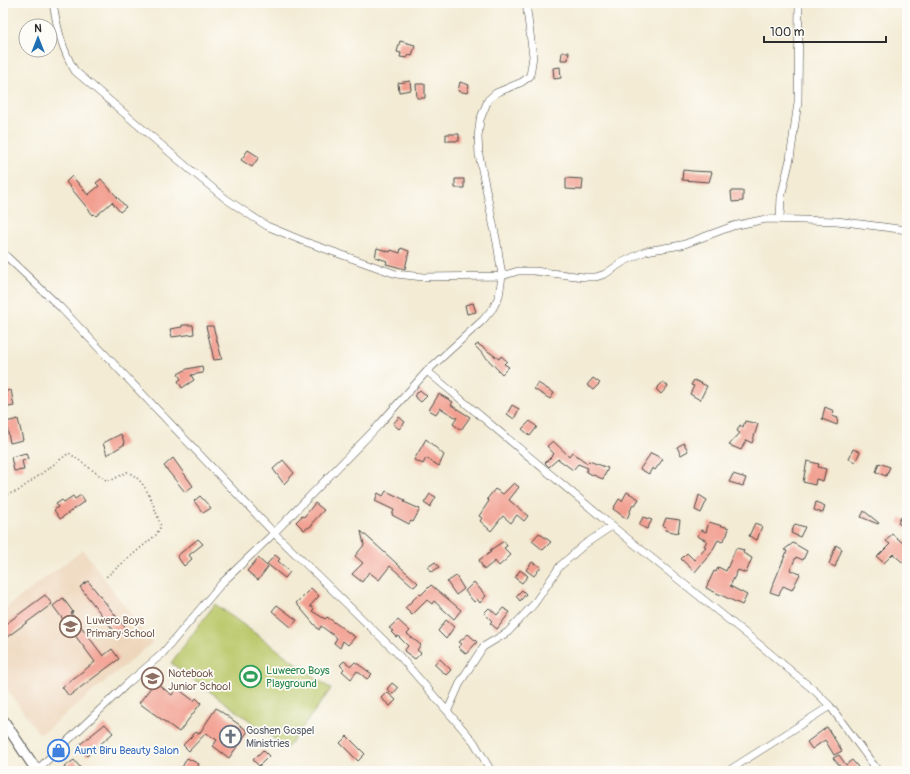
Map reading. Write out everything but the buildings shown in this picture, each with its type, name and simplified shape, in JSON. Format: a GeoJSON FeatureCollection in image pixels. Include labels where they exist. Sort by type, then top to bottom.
{"type":"FeatureCollection","features":[{"type":"Feature","properties":{"kind":"main road"},"geometry":{"type":"LineString","coordinates":[[3,720],[37,771]]}},
{"type":"Feature","properties":{"kind":"street"},"geometry":{"type":"LineString","coordinates":[[53,3],[62,45],[67,58],[75,71],[226,199],[262,222],[303,241],[396,274],[423,277],[502,276],[518,271],[534,270],[584,277],[596,277],[605,274],[628,259],[646,251],[682,245],[748,222],[766,219],[837,220],[907,230]]}},
{"type":"Feature","properties":{"kind":"street"},"geometry":{"type":"LineString","coordinates":[[37,771],[128,683],[162,654],[222,583],[274,533],[378,426],[427,371],[483,320],[493,308],[499,296],[502,276],[497,243],[479,155],[478,137],[480,120],[488,100],[496,93],[522,82],[530,76],[534,56],[526,3]]}},
{"type":"Feature","properties":{"kind":"street"},"geometry":{"type":"LineString","coordinates":[[780,219],[781,197],[790,160],[798,102],[799,3]]}},
{"type":"Feature","properties":{"kind":"street"},"geometry":{"type":"LineString","coordinates":[[3,253],[60,307],[274,533],[396,652],[448,710],[474,742],[492,771]]}},
{"type":"Feature","properties":{"kind":"street"},"geometry":{"type":"LineString","coordinates":[[427,371],[612,526],[760,645],[830,706],[878,771]]}},
{"type":"Feature","properties":{"kind":"street"},"geometry":{"type":"LineString","coordinates":[[448,710],[461,681],[483,647],[502,637],[514,627],[534,604],[560,566],[585,544],[612,526]]}},
{"type":"Feature","properties":{"kind":"street"},"geometry":{"type":"LineString","coordinates":[[728,771],[830,706]]}},
{"type":"Feature","properties":{"kind":"path"},"geometry":{"type":"LineString","coordinates":[[3,496],[18,492],[69,453],[106,480],[112,480],[127,472],[136,477],[149,495],[161,526],[156,535],[106,577]]}},
{"type":"Feature","properties":{"kind":"shaded area","name":"Luwero Boys Primary School"},"geometry":{"type":"Polygon","coordinates":[[[83,550],[152,643],[40,735],[3,684],[3,610],[83,550]]]}},
{"type":"Feature","properties":{"kind":"green space","name":"Luweero Boys Playground"},"geometry":{"type":"Polygon","coordinates":[[[215,604],[331,689],[287,748],[171,663],[215,604]]]}},
{"type":"Feature","properties":{"kind":"place","name":"Luwero Boys Primary School"},"geometry":{"type":"Point","coordinates":[71,626]}},
{"type":"Feature","properties":{"kind":"place","name":"Luweero Boys Playground"},"geometry":{"type":"Point","coordinates":[251,676]}},
{"type":"Feature","properties":{"kind":"place","name":"Notebook Junior School"},"geometry":{"type":"Point","coordinates":[153,679]}},
{"type":"Feature","properties":{"kind":"place","name":"Goshen Gospel Ministries"},"geometry":{"type":"Point","coordinates":[230,736]}},
{"type":"Feature","properties":{"kind":"place","name":"Aunt Biru Beauty Salon"},"geometry":{"type":"Point","coordinates":[58,750]}}]}
